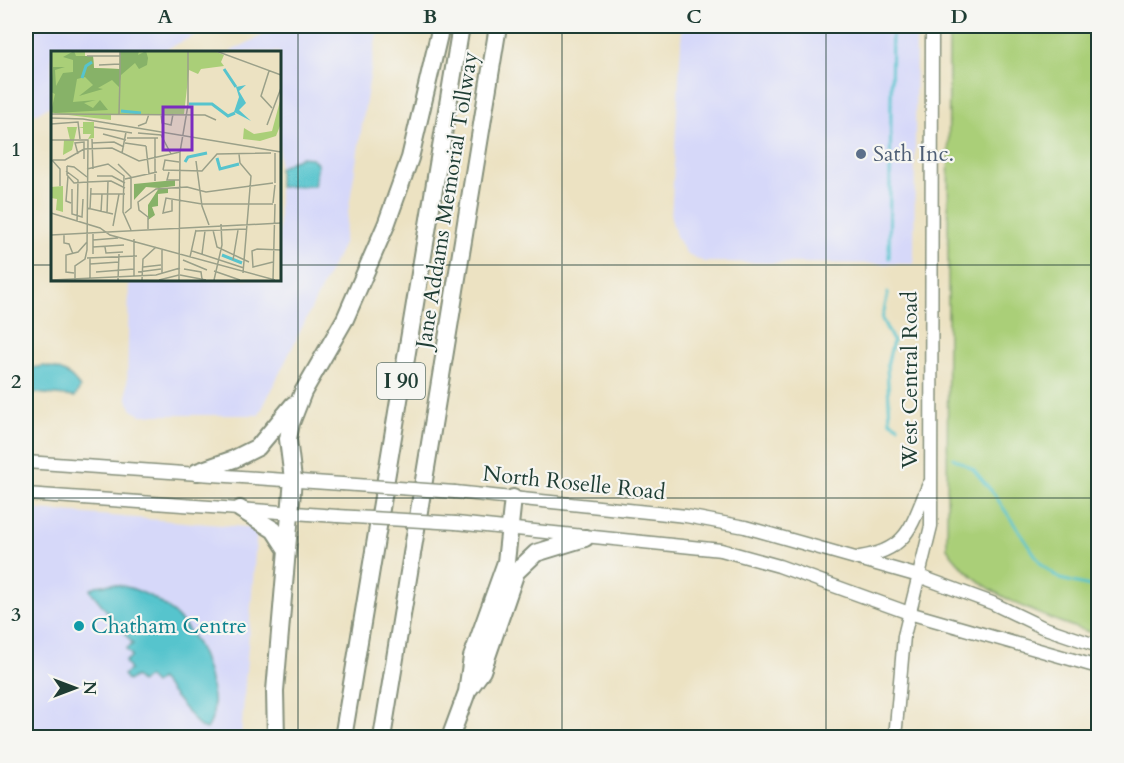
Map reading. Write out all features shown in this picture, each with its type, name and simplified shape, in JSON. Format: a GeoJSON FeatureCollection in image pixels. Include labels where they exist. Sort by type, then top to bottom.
{"type":"FeatureCollection","features":[{"type":"Feature","properties":{"kind":"highway"},"geometry":{"type":"LineString","coordinates":[[276,738],[275,691],[293,479],[288,439],[291,423],[303,392],[345,319],[386,225],[410,158],[441,26]]}},
{"type":"Feature","properties":{"kind":"highway","name":"Jane Addams Memorial Tollway"},"geometry":{"type":"LineString","coordinates":[[343,738],[461,26]]}},
{"type":"Feature","properties":{"kind":"highway","name":"Jane Addams Memorial Tollway"},"geometry":{"type":"LineString","coordinates":[[382,738],[498,26]]}},
{"type":"Feature","properties":{"kind":"highway"},"geometry":{"type":"LineString","coordinates":[[196,472],[234,459],[258,447],[303,392]]}},
{"type":"Feature","properties":{"kind":"highway"},"geometry":{"type":"LineString","coordinates":[[450,738],[467,692],[472,657],[506,562],[513,498]]}},
{"type":"Feature","properties":{"kind":"highway"},"geometry":{"type":"LineString","coordinates":[[240,509],[273,530],[287,550]]}},
{"type":"Feature","properties":{"kind":"highway"},"geometry":{"type":"LineString","coordinates":[[467,692],[482,671],[516,572],[536,553],[585,538]]}},
{"type":"Feature","properties":{"kind":"main road","name":"West Central Road"},"geometry":{"type":"LineString","coordinates":[[897,735],[904,636],[931,526],[932,26]]}},
{"type":"Feature","properties":{"kind":"main road","name":"North Roselle Road"},"geometry":{"type":"LineString","coordinates":[[26,462],[196,472],[455,492],[686,516],[745,527],[919,576],[992,603],[1042,627],[1098,646]]}},
{"type":"Feature","properties":{"kind":"main road"},"geometry":{"type":"LineString","coordinates":[[856,558],[882,554],[898,544],[911,525],[930,480]]}},
{"type":"Feature","properties":{"kind":"main road"},"geometry":{"type":"LineString","coordinates":[[26,494],[456,523],[585,538],[677,543],[721,550],[779,566],[909,613],[1098,667]]}},
{"type":"Feature","properties":{"kind":"shaded area"},"geometry":{"type":"Polygon","coordinates":[[[26,26],[215,26],[162,51],[51,51],[51,106],[26,118],[26,26]]]}},
{"type":"Feature","properties":{"kind":"shaded area"},"geometry":{"type":"Polygon","coordinates":[[[282,26],[378,26],[343,244],[259,415],[141,415],[132,410],[127,399],[129,280],[280,280],[280,51],[231,51],[282,26]]]}},
{"type":"Feature","properties":{"kind":"shaded area"},"geometry":{"type":"Polygon","coordinates":[[[682,26],[916,26],[914,264],[704,262],[686,253],[676,236],[671,218],[682,26]]]}},
{"type":"Feature","properties":{"kind":"shaded area"},"geometry":{"type":"Polygon","coordinates":[[[26,509],[257,528],[241,737],[26,737],[26,509]]]}},
{"type":"Feature","properties":{"kind":"green space"},"geometry":{"type":"Polygon","coordinates":[[[949,26],[1098,26],[1098,635],[1036,613],[994,592],[976,579],[947,548],[949,26]]]}},
{"type":"Feature","properties":{"kind":"water"},"geometry":{"type":"Polygon","coordinates":[[[300,157],[312,158],[318,165],[314,186],[280,187],[280,167],[300,157]]]}},
{"type":"Feature","properties":{"kind":"water"},"geometry":{"type":"Polygon","coordinates":[[[44,366],[60,370],[73,379],[80,388],[75,397],[26,392],[26,369],[44,366]]]}},
{"type":"Feature","properties":{"kind":"water"},"geometry":{"type":"Polygon","coordinates":[[[112,584],[131,588],[164,605],[190,632],[199,648],[211,685],[213,714],[207,729],[200,727],[160,679],[154,684],[148,677],[140,682],[135,676],[128,681],[123,675],[130,670],[125,662],[132,656],[126,649],[133,644],[90,590],[96,586],[112,584]]]}},
{"type":"Feature","properties":{"kind":"waterway"},"geometry":{"type":"LineString","coordinates":[[889,258],[892,26]]}},
{"type":"Feature","properties":{"kind":"waterway"},"geometry":{"type":"LineString","coordinates":[[888,293],[882,319],[893,341],[887,366],[890,421],[898,426]]}},
{"type":"Feature","properties":{"kind":"waterway"},"geometry":{"type":"LineString","coordinates":[[953,458],[973,469],[994,494],[1042,565],[1060,579],[1090,586],[1098,591]]}},
{"type":"Feature","properties":{"kind":"place","name":"Sath Inc."},"geometry":{"type":"Point","coordinates":[861,154]}},
{"type":"Feature","properties":{"kind":"place","name":"Chatham Centre"},"geometry":{"type":"Point","coordinates":[79,626]}}]}
